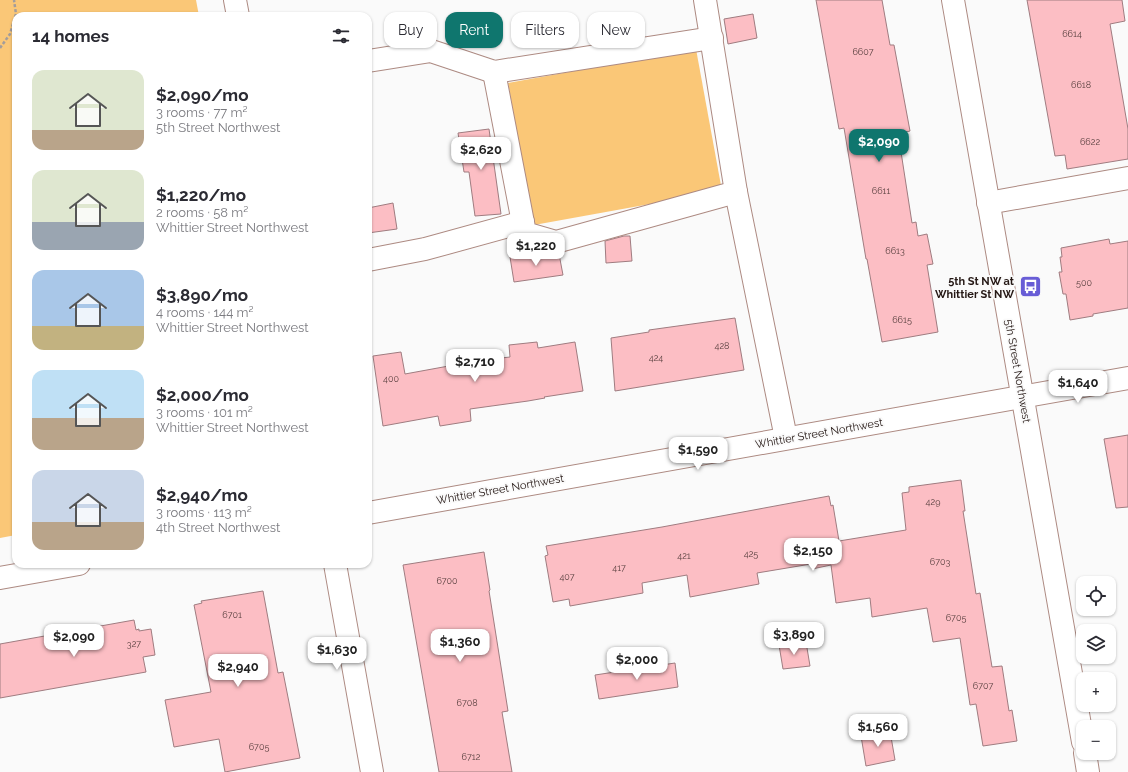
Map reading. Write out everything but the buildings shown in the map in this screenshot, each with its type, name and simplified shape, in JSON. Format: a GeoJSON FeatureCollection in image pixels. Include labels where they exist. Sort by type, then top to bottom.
{"type":"FeatureCollection","features":[{"type":"Feature","properties":{"kind":"street"},"geometry":{"type":"LineString","coordinates":[[235,0],[237,12]]}},
{"type":"Feature","properties":{"kind":"street"},"geometry":{"type":"LineString","coordinates":[[706,0],[736,192],[786,438]]}},
{"type":"Feature","properties":{"kind":"street","name":"5th Street Northwest"},"geometry":{"type":"LineString","coordinates":[[953,0],[1079,720]]}},
{"type":"Feature","properties":{"kind":"street"},"geometry":{"type":"LineString","coordinates":[[372,60],[431,51],[494,72],[712,38]]}},
{"type":"Feature","properties":{"kind":"street"},"geometry":{"type":"LineString","coordinates":[[494,72],[525,234],[556,242],[736,192]]}},
{"type":"Feature","properties":{"kind":"street"},"geometry":{"type":"LineString","coordinates":[[988,203],[1128,178]]}},
{"type":"Feature","properties":{"kind":"street"},"geometry":{"type":"LineString","coordinates":[[372,259],[424,249],[523,222]]}},
{"type":"Feature","properties":{"kind":"street","name":"Whittier Street Northwest"},"geometry":{"type":"LineString","coordinates":[[372,512],[1128,378]]}},
{"type":"Feature","properties":{"kind":"street"},"geometry":{"type":"LineString","coordinates":[[0,578],[56,568]]}},
{"type":"Feature","properties":{"kind":"street"},"geometry":{"type":"LineString","coordinates":[[336,568],[372,772]]}},
{"type":"Feature","properties":{"kind":"street"},"geometry":{"type":"LineString","coordinates":[[1086,760],[1088,772]]}},
{"type":"Feature","properties":{"kind":"path"},"geometry":{"type":"LineString","coordinates":[[14,0],[16,12]]}},
{"type":"Feature","properties":{"kind":"path"},"geometry":{"type":"LineString","coordinates":[[0,48],[10,34],[12,27]]}},
{"type":"Feature","properties":{"kind":"shaded area"},"geometry":{"type":"Polygon","coordinates":[[[0,0],[196,0],[198,12],[12,12],[12,536],[0,538],[0,0]]]}},
{"type":"Feature","properties":{"kind":"shaded area"},"geometry":{"type":"Polygon","coordinates":[[[696,49],[722,191],[534,225],[508,83],[696,49]]]}},
{"type":"Feature","properties":{"kind":"place","name":"5th St NW at Whittier St NW"},"geometry":{"type":"Point","coordinates":[1030,287]}}]}
